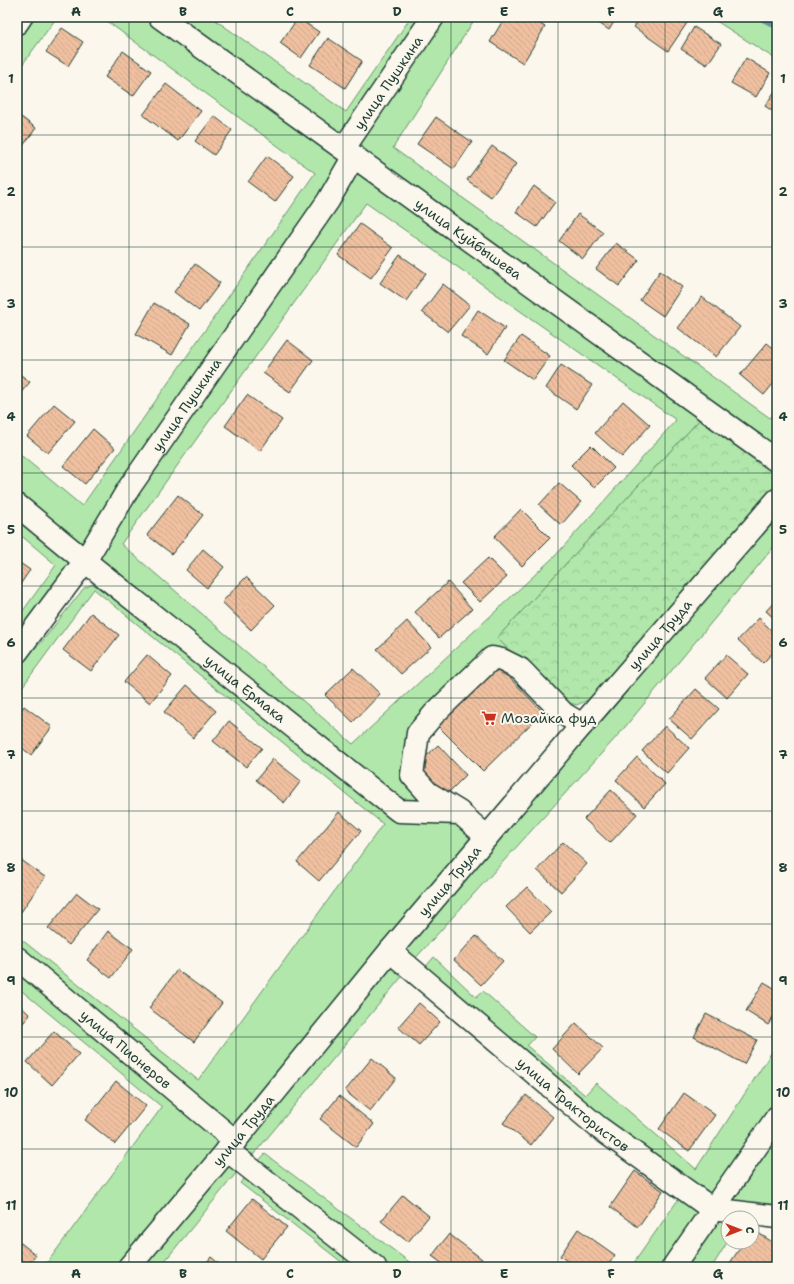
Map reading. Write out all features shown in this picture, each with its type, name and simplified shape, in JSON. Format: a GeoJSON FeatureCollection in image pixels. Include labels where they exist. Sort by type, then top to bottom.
{"type":"FeatureCollection","features":[{"type":"Feature","properties":{"kind":"street"},"geometry":{"type":"LineString","coordinates":[[17,23],[21,17]]}},
{"type":"Feature","properties":{"kind":"street","name":"улица Куйбышева"},"geometry":{"type":"LineString","coordinates":[[160,17],[777,461]]}},
{"type":"Feature","properties":{"kind":"street","name":"улица Пушкина"},"geometry":{"type":"LineString","coordinates":[[17,652],[85,561],[129,488],[328,201],[349,152],[433,17]]}},
{"type":"Feature","properties":{"kind":"street","name":"улица Труда"},"geometry":{"type":"LineString","coordinates":[[129,1267],[390,951],[777,500]]}},
{"type":"Feature","properties":{"kind":"street","name":"улица Ермака"},"geometry":{"type":"LineString","coordinates":[[17,505],[85,561],[399,810],[460,813]]}},
{"type":"Feature","properties":{"kind":"street"},"geometry":{"type":"LineString","coordinates":[[487,837],[460,813],[428,793],[412,775],[418,733],[434,714],[492,658],[502,660],[520,669],[564,714],[582,726]]}},
{"type":"Feature","properties":{"kind":"street","name":"улица Трактористов"},"geometry":{"type":"LineString","coordinates":[[390,951],[598,1127],[712,1209],[777,1217]]}},
{"type":"Feature","properties":{"kind":"street","name":"улица Пионеров"},"geometry":{"type":"LineString","coordinates":[[17,958],[231,1145],[375,1267]]}},
{"type":"Feature","properties":{"kind":"street"},"geometry":{"type":"LineString","coordinates":[[673,1267],[777,1117]]}},
{"type":"Feature","properties":{"kind":"green space"},"geometry":{"type":"Polygon","coordinates":[[[29,17],[57,17],[17,72],[17,34],[29,17]]]}},
{"type":"Feature","properties":{"kind":"green space"},"geometry":{"type":"Polygon","coordinates":[[[101,17],[146,17],[345,161],[86,548],[17,498],[17,452],[82,506],[315,173],[101,17]]]}},
{"type":"Feature","properties":{"kind":"green space"},"geometry":{"type":"Polygon","coordinates":[[[175,17],[211,17],[346,112],[411,17],[429,17],[341,136],[175,17]]]}},
{"type":"Feature","properties":{"kind":"green space"},"geometry":{"type":"Polygon","coordinates":[[[438,17],[476,17],[393,148],[770,418],[777,410],[777,452],[356,147],[438,17]]]}},
{"type":"Feature","properties":{"kind":"green space"},"geometry":{"type":"Polygon","coordinates":[[[710,17],[777,17],[777,60],[710,17]]]}},
{"type":"Feature","properties":{"kind":"green space"},"geometry":{"type":"Polygon","coordinates":[[[356,167],[703,416],[497,638],[522,663],[416,740],[443,807],[401,805],[96,562],[136,486],[356,167]],[[366,203],[121,544],[353,744],[556,555],[676,420],[366,203]]]}},
{"type":"Feature","properties":{"kind":"green space"},"geometry":{"type":"Polygon","coordinates":[[[703,416],[777,469],[777,486],[592,698],[577,705],[561,701],[497,638],[703,416]]]}},
{"type":"Feature","properties":{"kind":"green space"},"geometry":{"type":"Polygon","coordinates":[[[17,509],[75,557],[17,643],[17,619],[56,565],[17,532],[17,509]]]}},
{"type":"Feature","properties":{"kind":"green space"},"geometry":{"type":"Polygon","coordinates":[[[777,513],[777,543],[620,733],[412,962],[403,949],[492,845],[608,714],[777,513]]]}},
{"type":"Feature","properties":{"kind":"green space"},"geometry":{"type":"Polygon","coordinates":[[[93,584],[150,626],[394,814],[459,821],[473,835],[233,1130],[17,951],[17,936],[198,1080],[383,824],[94,589],[17,694],[17,662],[31,644],[40,644],[84,588],[93,584]]]}},
{"type":"Feature","properties":{"kind":"green space"},"geometry":{"type":"Polygon","coordinates":[[[434,957],[476,997],[483,991],[535,1037],[527,1046],[585,1095],[596,1083],[696,1169],[777,1044],[777,1104],[711,1200],[598,1120],[422,971],[434,957]]]}},
{"type":"Feature","properties":{"kind":"green space"},"geometry":{"type":"Polygon","coordinates":[[[389,965],[405,973],[248,1161],[239,1149],[389,965]]]}},
{"type":"Feature","properties":{"kind":"green space"},"geometry":{"type":"Polygon","coordinates":[[[17,966],[226,1141],[120,1267],[44,1267],[162,1107],[17,987],[17,966]]]}},
{"type":"Feature","properties":{"kind":"green space"},"geometry":{"type":"Polygon","coordinates":[[[412,977],[705,1209],[666,1267],[631,1267],[680,1197],[571,1118],[408,982],[412,977]]]}},
{"type":"Feature","properties":{"kind":"green space"},"geometry":{"type":"Polygon","coordinates":[[[777,1134],[777,1209],[726,1202],[777,1134]]]}},
{"type":"Feature","properties":{"kind":"green space"},"geometry":{"type":"Polygon","coordinates":[[[265,1154],[416,1267],[386,1267],[373,1258],[254,1166],[265,1154]]]}},
{"type":"Feature","properties":{"kind":"green space"},"geometry":{"type":"Polygon","coordinates":[[[230,1160],[241,1167],[160,1267],[141,1267],[230,1160]]]}},
{"type":"Feature","properties":{"kind":"green space"},"geometry":{"type":"Polygon","coordinates":[[[249,1173],[363,1267],[348,1267],[240,1183],[249,1173]]]}},
{"type":"Feature","properties":{"kind":"green space"},"geometry":{"type":"Polygon","coordinates":[[[715,1216],[720,1217],[720,1250],[722,1250],[712,1267],[680,1267],[715,1216]]]}},
{"type":"Feature","properties":{"kind":"building"},"geometry":{"type":"Polygon","coordinates":[[[505,17],[529,17],[545,27],[523,63],[490,42],[505,17]]]}},
{"type":"Feature","properties":{"kind":"building"},"geometry":{"type":"Polygon","coordinates":[[[590,17],[617,17],[609,30],[590,17]]]}},
{"type":"Feature","properties":{"kind":"building"},"geometry":{"type":"Polygon","coordinates":[[[641,17],[684,17],[689,20],[668,51],[634,27],[641,17]]]}},
{"type":"Feature","properties":{"kind":"building"},"geometry":{"type":"Polygon","coordinates":[[[298,18],[319,32],[301,58],[280,43],[298,18]]]}},
{"type":"Feature","properties":{"kind":"building"},"geometry":{"type":"Polygon","coordinates":[[[694,27],[721,44],[707,65],[681,49],[694,27]]]}},
{"type":"Feature","properties":{"kind":"building"},"geometry":{"type":"Polygon","coordinates":[[[62,28],[83,42],[68,66],[46,52],[62,28]]]}},
{"type":"Feature","properties":{"kind":"building"},"geometry":{"type":"Polygon","coordinates":[[[328,38],[362,61],[345,88],[310,65],[328,38]]]}},
{"type":"Feature","properties":{"kind":"building"},"geometry":{"type":"Polygon","coordinates":[[[123,51],[151,71],[133,96],[105,77],[123,51]]]}},
{"type":"Feature","properties":{"kind":"building"},"geometry":{"type":"Polygon","coordinates":[[[746,58],[770,73],[756,97],[731,83],[746,58]]]}},
{"type":"Feature","properties":{"kind":"building"},"geometry":{"type":"Polygon","coordinates":[[[166,84],[201,111],[178,141],[143,115],[166,84]]]}},
{"type":"Feature","properties":{"kind":"building"},"geometry":{"type":"Polygon","coordinates":[[[777,88],[777,114],[765,106],[777,88]]]}},
{"type":"Feature","properties":{"kind":"building"},"geometry":{"type":"Polygon","coordinates":[[[17,114],[36,128],[17,154],[17,114]]]}},
{"type":"Feature","properties":{"kind":"building"},"geometry":{"type":"Polygon","coordinates":[[[214,116],[232,130],[214,155],[195,141],[214,116]]]}},
{"type":"Feature","properties":{"kind":"building"},"geometry":{"type":"Polygon","coordinates":[[[436,117],[472,142],[454,169],[417,144],[436,117]]]}},
{"type":"Feature","properties":{"kind":"building"},"geometry":{"type":"Polygon","coordinates":[[[492,146],[516,164],[491,197],[467,180],[492,146]]]}},
{"type":"Feature","properties":{"kind":"building"},"geometry":{"type":"Polygon","coordinates":[[[267,156],[294,176],[275,202],[248,182],[267,156]]]}},
{"type":"Feature","properties":{"kind":"building"},"geometry":{"type":"Polygon","coordinates":[[[534,186],[555,202],[537,227],[516,212],[534,186]]]}},
{"type":"Feature","properties":{"kind":"building"},"geometry":{"type":"Polygon","coordinates":[[[578,214],[603,232],[583,259],[559,241],[578,214]]]}},
{"type":"Feature","properties":{"kind":"building"},"geometry":{"type":"Polygon","coordinates":[[[360,224],[393,248],[371,278],[338,255],[360,224]]]}},
{"type":"Feature","properties":{"kind":"building"},"geometry":{"type":"Polygon","coordinates":[[[616,243],[639,260],[619,286],[596,269],[616,243]]]}},
{"type":"Feature","properties":{"kind":"building"},"geometry":{"type":"Polygon","coordinates":[[[400,255],[426,273],[406,301],[380,283],[400,255]]]}},
{"type":"Feature","properties":{"kind":"building"},"geometry":{"type":"Polygon","coordinates":[[[195,264],[220,283],[199,311],[174,292],[195,264]]]}},
{"type":"Feature","properties":{"kind":"building"},"geometry":{"type":"Polygon","coordinates":[[[660,271],[682,287],[663,316],[640,300],[660,271]]]}},
{"type":"Feature","properties":{"kind":"building"},"geometry":{"type":"Polygon","coordinates":[[[443,284],[470,305],[448,332],[422,312],[443,284]]]}},
{"type":"Feature","properties":{"kind":"building"},"geometry":{"type":"Polygon","coordinates":[[[702,297],[740,327],[716,357],[678,328],[702,297]]]}},
{"type":"Feature","properties":{"kind":"building"},"geometry":{"type":"Polygon","coordinates":[[[154,303],[190,324],[172,355],[136,334],[154,303]]]}},
{"type":"Feature","properties":{"kind":"building"},"geometry":{"type":"Polygon","coordinates":[[[478,310],[505,328],[488,354],[461,336],[478,310]]]}},
{"type":"Feature","properties":{"kind":"building"},"geometry":{"type":"Polygon","coordinates":[[[521,336],[550,356],[533,380],[504,360],[521,336]]]}},
{"type":"Feature","properties":{"kind":"building"},"geometry":{"type":"Polygon","coordinates":[[[287,340],[313,360],[290,392],[263,373],[287,340]]]}},
{"type":"Feature","properties":{"kind":"building"},"geometry":{"type":"Polygon","coordinates":[[[767,343],[777,351],[777,379],[764,395],[740,375],[767,343]]]}},
{"type":"Feature","properties":{"kind":"building"},"geometry":{"type":"Polygon","coordinates":[[[561,365],[592,385],[576,409],[546,388],[561,365]]]}},
{"type":"Feature","properties":{"kind":"building"},"geometry":{"type":"Polygon","coordinates":[[[17,372],[30,382],[17,397],[17,372]]]}},
{"type":"Feature","properties":{"kind":"building"},"geometry":{"type":"Polygon","coordinates":[[[247,395],[282,420],[260,451],[225,426],[247,395]]]}},
{"type":"Feature","properties":{"kind":"building"},"geometry":{"type":"Polygon","coordinates":[[[623,401],[650,425],[622,457],[595,433],[623,401]]]}},
{"type":"Feature","properties":{"kind":"building"},"geometry":{"type":"Polygon","coordinates":[[[54,404],[75,421],[48,453],[27,436],[54,404]]]}},
{"type":"Feature","properties":{"kind":"building"},"geometry":{"type":"Polygon","coordinates":[[[93,429],[115,448],[85,484],[63,466],[93,429]]]}},
{"type":"Feature","properties":{"kind":"building"},"geometry":{"type":"Polygon","coordinates":[[[591,445],[614,468],[594,488],[571,465],[591,445]]]}},
{"type":"Feature","properties":{"kind":"building"},"geometry":{"type":"Polygon","coordinates":[[[559,483],[581,502],[561,525],[539,505],[559,483]]]}},
{"type":"Feature","properties":{"kind":"building"},"geometry":{"type":"Polygon","coordinates":[[[178,495],[203,515],[172,554],[147,535],[178,495]]]}},
{"type":"Feature","properties":{"kind":"building"},"geometry":{"type":"Polygon","coordinates":[[[521,509],[550,538],[522,566],[494,537],[521,509]]]}},
{"type":"Feature","properties":{"kind":"building"},"geometry":{"type":"Polygon","coordinates":[[[203,549],[224,567],[207,588],[186,570],[203,549]]]}},
{"type":"Feature","properties":{"kind":"building"},"geometry":{"type":"Polygon","coordinates":[[[488,558],[507,577],[480,602],[461,583],[488,558]]]}},
{"type":"Feature","properties":{"kind":"building"},"geometry":{"type":"Polygon","coordinates":[[[17,561],[30,570],[17,589],[17,561]]]}},
{"type":"Feature","properties":{"kind":"building"},"geometry":{"type":"Polygon","coordinates":[[[246,577],[275,605],[251,630],[222,602],[246,577]]]}},
{"type":"Feature","properties":{"kind":"building"},"geometry":{"type":"Polygon","coordinates":[[[448,582],[472,609],[439,638],[415,612],[448,582]]]}},
{"type":"Feature","properties":{"kind":"building"},"geometry":{"type":"Polygon","coordinates":[[[777,599],[777,621],[766,611],[777,599]]]}},
{"type":"Feature","properties":{"kind":"building"},"geometry":{"type":"Polygon","coordinates":[[[91,613],[119,635],[91,671],[63,650],[91,613]]]}},
{"type":"Feature","properties":{"kind":"building"},"geometry":{"type":"Polygon","coordinates":[[[759,618],[777,636],[777,648],[763,663],[738,640],[759,618]]]}},
{"type":"Feature","properties":{"kind":"building"},"geometry":{"type":"Polygon","coordinates":[[[407,621],[431,647],[401,674],[377,649],[407,621]]]}},
{"type":"Feature","properties":{"kind":"building"},"geometry":{"type":"Polygon","coordinates":[[[147,655],[172,676],[150,703],[124,682],[147,655]]]}},
{"type":"Feature","properties":{"kind":"building"},"geometry":{"type":"Polygon","coordinates":[[[726,655],[748,674],[727,698],[705,678],[726,655]]]}},
{"type":"Feature","properties":{"kind":"building"},"geometry":{"type":"Polygon","coordinates":[[[497,665],[543,712],[483,771],[436,724],[497,665]]]}},
{"type":"Feature","properties":{"kind":"building"},"geometry":{"type":"Polygon","coordinates":[[[353,668],[380,694],[353,722],[325,695],[353,668]]]}},
{"type":"Feature","properties":{"kind":"building"},"geometry":{"type":"Polygon","coordinates":[[[187,685],[216,711],[193,738],[164,712],[187,685]]]}},
{"type":"Feature","properties":{"kind":"building"},"geometry":{"type":"Polygon","coordinates":[[[696,689],[719,709],[692,739],[669,719],[696,689]]]}},
{"type":"Feature","properties":{"kind":"building"},"geometry":{"type":"Polygon","coordinates":[[[24,706],[52,727],[31,755],[17,744],[17,716],[24,706]]]}},
{"type":"Feature","properties":{"kind":"building"},"geometry":{"type":"Polygon","coordinates":[[[229,721],[262,748],[246,767],[213,741],[229,721]]]}},
{"type":"Feature","properties":{"kind":"building"},"geometry":{"type":"Polygon","coordinates":[[[665,726],[689,748],[667,773],[642,751],[665,726]]]}},
{"type":"Feature","properties":{"kind":"building"},"geometry":{"type":"Polygon","coordinates":[[[438,745],[466,775],[444,797],[415,767],[438,745]]]}},
{"type":"Feature","properties":{"kind":"building"},"geometry":{"type":"Polygon","coordinates":[[[637,757],[665,784],[644,807],[616,780],[637,757]]]}},
{"type":"Feature","properties":{"kind":"building"},"geometry":{"type":"Polygon","coordinates":[[[273,759],[301,781],[284,803],[256,780],[273,759]]]}},
{"type":"Feature","properties":{"kind":"building"},"geometry":{"type":"Polygon","coordinates":[[[611,790],[637,814],[610,843],[584,819],[611,790]]]}},
{"type":"Feature","properties":{"kind":"building"},"geometry":{"type":"Polygon","coordinates":[[[339,812],[361,831],[319,881],[297,862],[339,812]]]}},
{"type":"Feature","properties":{"kind":"building"},"geometry":{"type":"Polygon","coordinates":[[[563,842],[587,864],[561,892],[537,870],[563,842]]]}},
{"type":"Feature","properties":{"kind":"building"},"geometry":{"type":"Polygon","coordinates":[[[17,857],[45,877],[21,912],[17,909],[17,857]]]}},
{"type":"Feature","properties":{"kind":"building"},"geometry":{"type":"Polygon","coordinates":[[[527,887],[551,912],[530,932],[506,907],[527,887]]]}},
{"type":"Feature","properties":{"kind":"building"},"geometry":{"type":"Polygon","coordinates":[[[77,893],[98,909],[69,945],[48,928],[77,893]]]}},
{"type":"Feature","properties":{"kind":"building"},"geometry":{"type":"Polygon","coordinates":[[[108,931],[133,949],[111,978],[87,960],[108,931]]]}},
{"type":"Feature","properties":{"kind":"building"},"geometry":{"type":"Polygon","coordinates":[[[476,936],[503,961],[481,985],[454,960],[476,936]]]}},
{"type":"Feature","properties":{"kind":"building"},"geometry":{"type":"Polygon","coordinates":[[[177,970],[222,1003],[194,1042],[149,1008],[177,970]]]}},
{"type":"Feature","properties":{"kind":"building"},"geometry":{"type":"Polygon","coordinates":[[[764,982],[777,990],[777,1011],[768,1025],[746,1011],[764,982]]]}},
{"type":"Feature","properties":{"kind":"building"},"geometry":{"type":"Polygon","coordinates":[[[17,1003],[30,1015],[17,1030],[17,1003]]]}},
{"type":"Feature","properties":{"kind":"building"},"geometry":{"type":"Polygon","coordinates":[[[419,1003],[440,1022],[419,1045],[398,1027],[419,1003]]]}},
{"type":"Feature","properties":{"kind":"building"},"geometry":{"type":"Polygon","coordinates":[[[706,1014],[757,1040],[744,1064],[694,1037],[706,1014]]]}},
{"type":"Feature","properties":{"kind":"building"},"geometry":{"type":"Polygon","coordinates":[[[576,1023],[603,1048],[578,1074],[552,1049],[576,1023]]]}},
{"type":"Feature","properties":{"kind":"building"},"geometry":{"type":"Polygon","coordinates":[[[54,1031],[79,1054],[52,1085],[27,1062],[54,1031]]]}},
{"type":"Feature","properties":{"kind":"building"},"geometry":{"type":"Polygon","coordinates":[[[372,1058],[396,1078],[370,1111],[345,1091],[372,1058]]]}},
{"type":"Feature","properties":{"kind":"building"},"geometry":{"type":"Polygon","coordinates":[[[116,1081],[146,1106],[115,1144],[85,1120],[116,1081]]]}},
{"type":"Feature","properties":{"kind":"building"},"geometry":{"type":"Polygon","coordinates":[[[684,1093],[715,1115],[689,1151],[659,1129],[684,1093]]]}},
{"type":"Feature","properties":{"kind":"building"},"geometry":{"type":"Polygon","coordinates":[[[526,1095],[553,1117],[531,1145],[503,1123],[526,1095]]]}},
{"type":"Feature","properties":{"kind":"building"},"geometry":{"type":"Polygon","coordinates":[[[339,1096],[374,1124],[356,1147],[320,1119],[339,1096]]]}},
{"type":"Feature","properties":{"kind":"building"},"geometry":{"type":"Polygon","coordinates":[[[635,1171],[663,1191],[638,1227],[610,1207],[635,1171]]]}},
{"type":"Feature","properties":{"kind":"building"},"geometry":{"type":"Polygon","coordinates":[[[403,1195],[429,1216],[408,1242],[381,1221],[403,1195]]]}},
{"type":"Feature","properties":{"kind":"building"},"geometry":{"type":"Polygon","coordinates":[[[252,1199],[287,1227],[261,1259],[226,1231],[252,1199]]]}},
{"type":"Feature","properties":{"kind":"building"},"geometry":{"type":"Polygon","coordinates":[[[578,1229],[615,1255],[607,1267],[576,1267],[560,1256],[578,1229]]]}},
{"type":"Feature","properties":{"kind":"building"},"geometry":{"type":"Polygon","coordinates":[[[449,1234],[482,1259],[476,1267],[447,1267],[432,1256],[449,1234]]]}},
{"type":"Feature","properties":{"kind":"building"},"geometry":{"type":"Polygon","coordinates":[[[760,1234],[777,1245],[777,1255],[769,1267],[737,1267],[730,1263],[739,1250],[760,1250],[760,1234]]]}},
{"type":"Feature","properties":{"kind":"building"},"geometry":{"type":"Polygon","coordinates":[[[17,1240],[36,1255],[27,1267],[17,1267],[17,1240]]]}},
{"type":"Feature","properties":{"kind":"building"},"geometry":{"type":"Polygon","coordinates":[[[211,1257],[223,1267],[203,1267],[211,1257]]]}},
{"type":"Feature","properties":{"kind":"waterway"},"geometry":{"type":"LineString","coordinates":[[759,17],[777,26]]}},
{"type":"Feature","properties":{"kind":"place","name":"Мозайка фуд"},"geometry":{"type":"Point","coordinates":[489,718]}}]}
